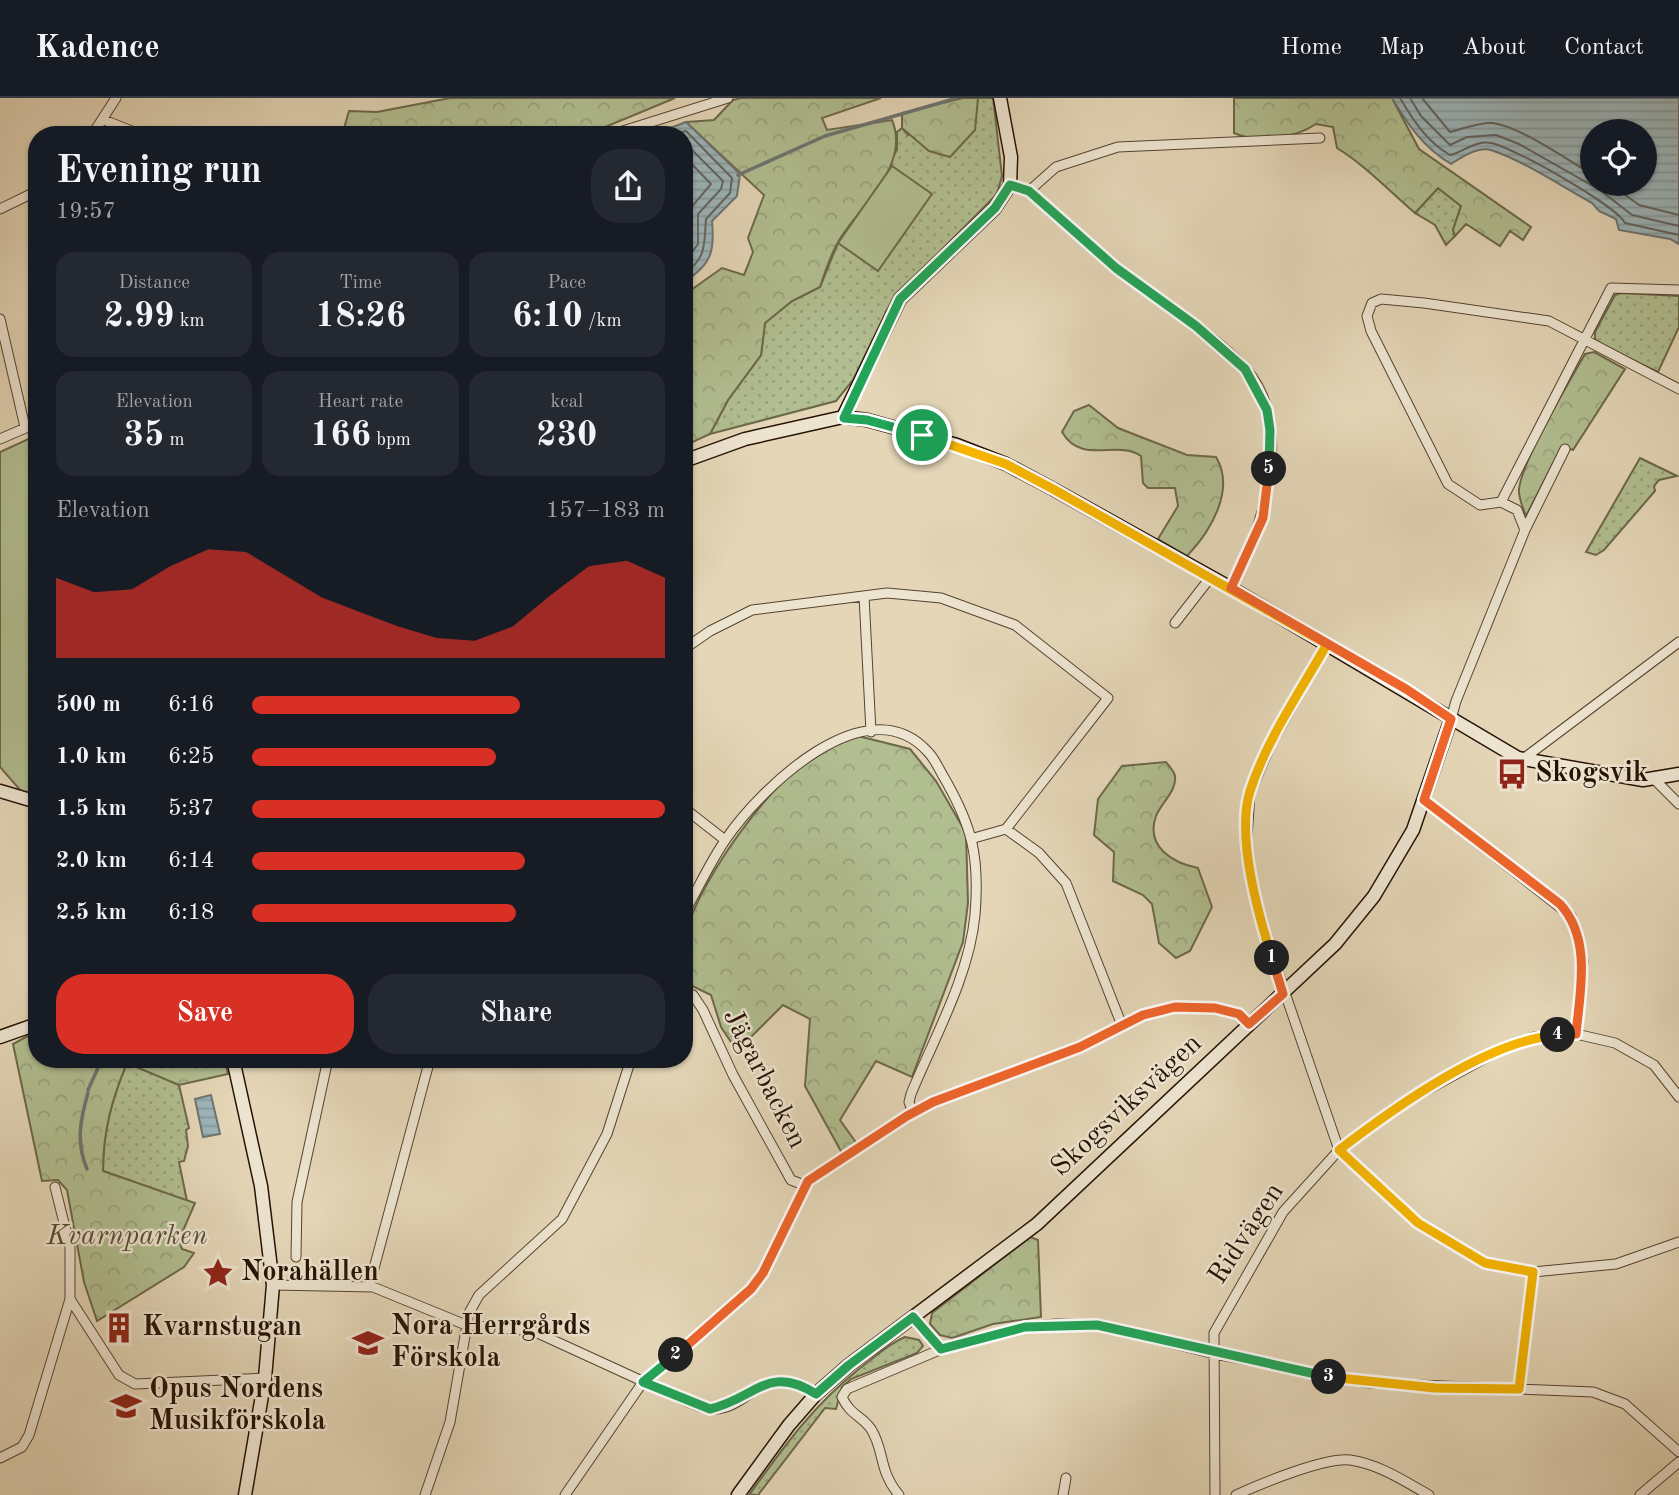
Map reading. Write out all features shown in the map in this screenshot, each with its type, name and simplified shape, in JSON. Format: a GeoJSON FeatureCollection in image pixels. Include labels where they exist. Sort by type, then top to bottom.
{"type":"FeatureCollection","features":[{"type":"Feature","properties":{"kind":"street"},"geometry":{"type":"LineString","coordinates":[[99,126],[116,98]]}},
{"type":"Feature","properties":{"kind":"street"},"geometry":{"type":"LineString","coordinates":[[639,126],[728,98]]}},
{"type":"Feature","properties":{"kind":"street"},"geometry":{"type":"LineString","coordinates":[[844,418],[900,299],[995,208],[1010,185],[1011,158],[1000,98]]}},
{"type":"Feature","properties":{"kind":"street"},"geometry":{"type":"LineString","coordinates":[[104,120],[119,126]]}},
{"type":"Feature","properties":{"kind":"street"},"geometry":{"type":"LineString","coordinates":[[1029,191],[1056,167],[1118,147],[1320,138]]}},
{"type":"Feature","properties":{"kind":"street"},"geometry":{"type":"LineString","coordinates":[[1010,185],[1029,191],[1116,268],[1205,332],[1245,369],[1257,387],[1267,410],[1270,430],[1268,490],[1263,518],[1231,588]]}},
{"type":"Feature","properties":{"kind":"street"},"geometry":{"type":"LineString","coordinates":[[0,209],[28,195]]}},
{"type":"Feature","properties":{"kind":"street"},"geometry":{"type":"LineString","coordinates":[[1501,502],[1611,288],[1679,290]]}},
{"type":"Feature","properties":{"kind":"street"},"geometry":{"type":"LineString","coordinates":[[1525,530],[1517,510],[1501,502],[1480,505],[1448,484],[1371,331],[1367,316],[1372,303],[1381,299],[1402,301],[1549,321],[1679,389]]}},
{"type":"Feature","properties":{"kind":"street"},"geometry":{"type":"LineString","coordinates":[[0,319],[25,427]]}},
{"type":"Feature","properties":{"kind":"street"},"geometry":{"type":"LineString","coordinates":[[693,458],[745,439],[844,418],[900,428],[1006,464],[1231,588],[1523,759],[1602,774],[1654,779],[1679,774]]}},
{"type":"Feature","properties":{"kind":"street"},"geometry":{"type":"LineString","coordinates":[[0,439],[28,426]]}},
{"type":"Feature","properties":{"kind":"street","name":"Skogsviksvägen"},"geometry":{"type":"LineString","coordinates":[[738,1495],[789,1425],[816,1394],[849,1365],[1037,1224],[1335,944],[1374,896],[1413,830],[1456,701],[1525,530],[1565,449]]}},
{"type":"Feature","properties":{"kind":"street"},"geometry":{"type":"LineString","coordinates":[[1175,623],[1210,578]]}},
{"type":"Feature","properties":{"kind":"street"},"geometry":{"type":"LineString","coordinates":[[693,643],[752,610],[887,593],[930,597],[990,614],[1015,625],[1108,698],[1006,829],[974,838]]}},
{"type":"Feature","properties":{"kind":"street"},"geometry":{"type":"LineString","coordinates":[[864,596],[871,732]]}},
{"type":"Feature","properties":{"kind":"street"},"geometry":{"type":"LineString","coordinates":[[1523,759],[1679,642]]}},
{"type":"Feature","properties":{"kind":"street"},"geometry":{"type":"LineString","coordinates":[[1327,644],[1271,744],[1250,793],[1246,854],[1262,926],[1283,994],[1339,1150],[1418,1223],[1485,1263],[1533,1272],[1616,1264],[1679,1242]]}},
{"type":"Feature","properties":{"kind":"street"},"geometry":{"type":"LineString","coordinates":[[693,898],[725,840],[780,778],[808,757],[831,743],[871,732],[903,734],[929,752],[963,808],[974,838],[975,913],[972,934],[958,979],[911,1094],[909,1102],[913,1113]]}},
{"type":"Feature","properties":{"kind":"street"},"geometry":{"type":"LineString","coordinates":[[1654,779],[1679,804]]}},
{"type":"Feature","properties":{"kind":"street"},"geometry":{"type":"LineString","coordinates":[[0,791],[28,799]]}},
{"type":"Feature","properties":{"kind":"street"},"geometry":{"type":"LineString","coordinates":[[1424,800],[1560,904],[1570,916],[1583,961],[1576,1034]]}},
{"type":"Feature","properties":{"kind":"street"},"geometry":{"type":"LineString","coordinates":[[693,815],[725,840]]}},
{"type":"Feature","properties":{"kind":"street"},"geometry":{"type":"LineString","coordinates":[[1006,829],[1039,853],[1066,883],[1121,1023]]}},
{"type":"Feature","properties":{"kind":"street","name":"Jägarbacken"},"geometry":{"type":"LineString","coordinates":[[693,996],[703,1010],[733,1075],[791,1180],[804,1185]]}},
{"type":"Feature","properties":{"kind":"street"},"geometry":{"type":"LineString","coordinates":[[565,1495],[643,1382],[751,1289],[763,1273],[804,1185],[913,1113],[1080,1047],[1121,1023],[1175,1007],[1215,1008],[1239,1014],[1249,1024]]}},
{"type":"Feature","properties":{"kind":"street"},"geometry":{"type":"LineString","coordinates":[[0,1037],[28,1027]]}},
{"type":"Feature","properties":{"kind":"street","name":"Ridvägen"},"geometry":{"type":"LineString","coordinates":[[1215,1495],[1214,1333],[1283,1212],[1339,1150],[1396,1107],[1491,1055],[1534,1037],[1576,1034],[1615,1043],[1654,1065],[1679,1097]]}},
{"type":"Feature","properties":{"kind":"street"},"geometry":{"type":"LineString","coordinates":[[235,1068],[261,1186],[273,1284],[264,1378],[245,1495]]}},
{"type":"Feature","properties":{"kind":"street"},"geometry":{"type":"LineString","coordinates":[[296,1257],[298,1202],[306,1152],[326,1068]]}},
{"type":"Feature","properties":{"kind":"street"},"geometry":{"type":"LineString","coordinates":[[369,1287],[428,1068]]}},
{"type":"Feature","properties":{"kind":"street"},"geometry":{"type":"LineString","coordinates":[[425,1495],[450,1422],[466,1325],[479,1295],[562,1219],[607,1134],[628,1068]]}},
{"type":"Feature","properties":{"kind":"street"},"geometry":{"type":"LineString","coordinates":[[0,1458],[22,1447],[29,1436],[70,1299],[70,1247],[55,1186]]}},
{"type":"Feature","properties":{"kind":"street"},"geometry":{"type":"LineString","coordinates":[[1519,1389],[1533,1272]]}},
{"type":"Feature","properties":{"kind":"street"},"geometry":{"type":"LineString","coordinates":[[273,1284],[369,1287],[466,1325],[533,1331],[643,1382],[710,1409],[776,1381],[800,1384],[816,1394]]}},
{"type":"Feature","properties":{"kind":"street"},"geometry":{"type":"LineString","coordinates":[[70,1299],[119,1375],[135,1384],[264,1378]]}},
{"type":"Feature","properties":{"kind":"street"},"geometry":{"type":"LineString","coordinates":[[913,1317],[941,1349]]}},
{"type":"Feature","properties":{"kind":"street"},"geometry":{"type":"LineString","coordinates":[[899,1495],[882,1471],[878,1447],[870,1428],[848,1411],[842,1397],[854,1384],[941,1349],[1025,1327],[1070,1324],[1097,1325],[1133,1332],[1215,1354],[1369,1383],[1593,1392],[1610,1397],[1644,1418],[1679,1452]]}},
{"type":"Feature","properties":{"kind":"street"},"geometry":{"type":"LineString","coordinates":[[1236,1495],[1279,1476],[1348,1460],[1382,1469],[1429,1495]]}},
{"type":"Feature","properties":{"kind":"street"},"geometry":{"type":"LineString","coordinates":[[1640,1495],[1679,1462]]}},
{"type":"Feature","properties":{"kind":"street"},"geometry":{"type":"LineString","coordinates":[[1063,1495],[1066,1478]]}},
{"type":"Feature","properties":{"kind":"green space"},"geometry":{"type":"Polygon","coordinates":[[[450,98],[675,98],[608,126],[345,126],[349,111],[377,112],[450,98]]]}},
{"type":"Feature","properties":{"kind":"green space"},"geometry":{"type":"Polygon","coordinates":[[[881,98],[822,118],[827,130],[892,120],[896,137],[895,153],[880,184],[838,242],[820,287],[792,301],[765,323],[761,355],[728,400],[710,434],[693,442],[693,289],[722,268],[744,275],[753,252],[748,238],[764,195],[686,122],[714,120],[733,100],[881,98]]]}},
{"type":"Feature","properties":{"kind":"green space"},"geometry":{"type":"Polygon","coordinates":[[[963,98],[978,98],[975,130],[950,157],[929,151],[902,128],[902,113],[963,98]]]}},
{"type":"Feature","properties":{"kind":"green space"},"geometry":{"type":"Polygon","coordinates":[[[978,98],[993,98],[1002,176],[997,194],[910,282],[887,310],[853,380],[836,401],[710,434],[728,400],[761,355],[765,323],[792,301],[820,287],[838,243],[897,150],[897,132],[902,128],[908,135],[976,108],[978,98]]]}},
{"type":"Feature","properties":{"kind":"green space"},"geometry":{"type":"Polygon","coordinates":[[[1234,98],[1392,98],[1419,149],[1531,227],[1523,240],[1510,231],[1500,246],[1466,224],[1455,236],[1453,230],[1461,206],[1438,188],[1415,213],[1367,170],[1337,148],[1333,127],[1316,124],[1298,133],[1265,139],[1234,133],[1234,98]]]}},
{"type":"Feature","properties":{"kind":"green space"},"geometry":{"type":"Polygon","coordinates":[[[892,166],[932,194],[878,271],[838,243],[892,166]]]}},
{"type":"Feature","properties":{"kind":"green space"},"geometry":{"type":"Polygon","coordinates":[[[1438,188],[1461,206],[1453,230],[1455,236],[1446,245],[1435,225],[1415,213],[1438,188]]]}},
{"type":"Feature","properties":{"kind":"green space"},"geometry":{"type":"Polygon","coordinates":[[[1615,295],[1679,296],[1679,327],[1658,372],[1602,346],[1595,339],[1595,332],[1615,295]]]}},
{"type":"Feature","properties":{"kind":"green space"},"geometry":{"type":"Polygon","coordinates":[[[1594,352],[1625,369],[1573,450],[1562,446],[1526,516],[1519,489],[1529,459],[1585,354],[1594,352]]]}},
{"type":"Feature","properties":{"kind":"green space"},"geometry":{"type":"Polygon","coordinates":[[[1089,405],[1118,428],[1187,455],[1216,457],[1223,483],[1218,510],[1204,535],[1187,556],[1158,539],[1178,506],[1175,488],[1148,488],[1143,483],[1141,456],[1132,451],[1079,448],[1062,432],[1074,411],[1089,405]]]}},
{"type":"Feature","properties":{"kind":"green space"},"geometry":{"type":"Polygon","coordinates":[[[28,439],[28,793],[21,791],[0,767],[0,452],[28,439]]]}},
{"type":"Feature","properties":{"kind":"green space"},"geometry":{"type":"Polygon","coordinates":[[[1640,458],[1677,476],[1659,480],[1654,486],[1655,491],[1604,550],[1596,555],[1586,552],[1640,458]]]}},
{"type":"Feature","properties":{"kind":"green space"},"geometry":{"type":"Polygon","coordinates":[[[858,736],[910,749],[936,781],[966,833],[968,903],[963,942],[912,1077],[876,1061],[840,1120],[857,1144],[842,1153],[805,1086],[810,1019],[783,1005],[750,1038],[733,1045],[721,1027],[711,995],[693,986],[693,913],[707,885],[741,831],[761,806],[803,764],[827,748],[858,736]]]}},
{"type":"Feature","properties":{"kind":"green space"},"geometry":{"type":"Polygon","coordinates":[[[1166,762],[1174,772],[1175,781],[1156,816],[1154,836],[1158,845],[1171,858],[1198,868],[1212,907],[1190,951],[1176,958],[1159,943],[1152,904],[1143,895],[1113,881],[1114,852],[1094,835],[1098,799],[1122,766],[1166,762]]]}},
{"type":"Feature","properties":{"kind":"green space","name":"Kvarnparken"},"geometry":{"type":"Polygon","coordinates":[[[28,1036],[28,1068],[125,1068],[109,1116],[103,1171],[195,1203],[179,1240],[182,1249],[194,1253],[184,1267],[97,1321],[84,1282],[67,1190],[58,1180],[42,1181],[13,1044],[28,1036]]]}},
{"type":"Feature","properties":{"kind":"green space"},"geometry":{"type":"Polygon","coordinates":[[[125,1068],[141,1068],[179,1085],[189,1128],[186,1130],[188,1146],[184,1161],[179,1162],[187,1201],[103,1171],[109,1115],[125,1068]]]}},
{"type":"Feature","properties":{"kind":"green space","name":"Kvarnparken"},"geometry":{"type":"Polygon","coordinates":[[[139,1068],[226,1068],[228,1074],[179,1085],[139,1068]]]}},
{"type":"Feature","properties":{"kind":"green space"},"geometry":{"type":"Polygon","coordinates":[[[1030,1237],[1038,1240],[1041,1317],[993,1324],[952,1338],[940,1335],[930,1324],[932,1313],[1030,1237]]]}},
{"type":"Feature","properties":{"kind":"green space"},"geometry":{"type":"Polygon","coordinates":[[[905,1337],[919,1340],[923,1346],[917,1353],[851,1379],[842,1387],[836,1409],[825,1408],[758,1495],[749,1495],[787,1443],[827,1397],[882,1351],[905,1337]]]}},
{"type":"Feature","properties":{"kind":"water"},"geometry":{"type":"Polygon","coordinates":[[[1392,98],[1679,98],[1679,244],[1670,239],[1619,230],[1616,219],[1599,211],[1592,203],[1530,167],[1491,150],[1476,151],[1451,164],[1441,158],[1411,127],[1392,98]]]}},
{"type":"Feature","properties":{"kind":"water"},"geometry":{"type":"Polygon","coordinates":[[[693,129],[740,174],[737,196],[712,221],[712,249],[700,270],[693,276],[693,129]]]}},
{"type":"Feature","properties":{"kind":"water"},"geometry":{"type":"Polygon","coordinates":[[[211,1095],[220,1134],[203,1137],[195,1099],[211,1095]]]}},
{"type":"Feature","properties":{"kind":"waterway"},"geometry":{"type":"LineString","coordinates":[[738,175],[825,136],[957,98]]}},
{"type":"Feature","properties":{"kind":"waterway"},"geometry":{"type":"LineString","coordinates":[[88,1090],[98,1068]]}},
{"type":"Feature","properties":{"kind":"waterway"},"geometry":{"type":"LineString","coordinates":[[87,1169],[81,1150],[80,1131],[88,1093]]}},
{"type":"Feature","properties":{"kind":"place","name":"Skogsvik"},"geometry":{"type":"Point","coordinates":[1512,774]}},
{"type":"Feature","properties":{"kind":"place","name":"Norahällen"},"geometry":{"type":"Point","coordinates":[218,1273]}},
{"type":"Feature","properties":{"kind":"place","name":"Kvarnstugan"},"geometry":{"type":"Point","coordinates":[119,1328]}},
{"type":"Feature","properties":{"kind":"place","name":"Nora Herrgårds Förskola"},"geometry":{"type":"Point","coordinates":[368,1343]}},
{"type":"Feature","properties":{"kind":"place","name":"Opus Nordens Musikförskola"},"geometry":{"type":"Point","coordinates":[126,1406]}},
{"type":"Feature","properties":{"kind":"route"},"geometry":{"type":"LineString","coordinates":[[1010,185],[1029,191],[1116,268],[1196,326],[1245,369],[1257,387],[1267,410],[1270,430],[1268,490],[1263,518],[1231,588],[1406,689],[1451,719],[1424,800],[1560,904],[1573,921],[1583,961],[1576,1034],[1534,1037],[1491,1055],[1396,1107],[1339,1150],[1418,1223],[1485,1263],[1533,1272],[1519,1389],[1435,1388],[1329,1377],[1215,1354],[1097,1325],[1056,1324],[1025,1327],[986,1335],[941,1349],[913,1317],[849,1365],[816,1394],[800,1384],[787,1380],[776,1381],[761,1386],[736,1401],[710,1409],[643,1382],[751,1289],[763,1273],[804,1185],[907,1116],[933,1102],[1080,1047],[1121,1023],[1143,1015],[1175,1007],[1215,1008],[1239,1014],[1249,1024],[1283,994],[1262,926],[1246,854],[1250,793],[1271,744],[1327,644],[1006,464],[922,435],[867,420],[844,418],[900,299],[995,208],[1010,185]]}}]}
